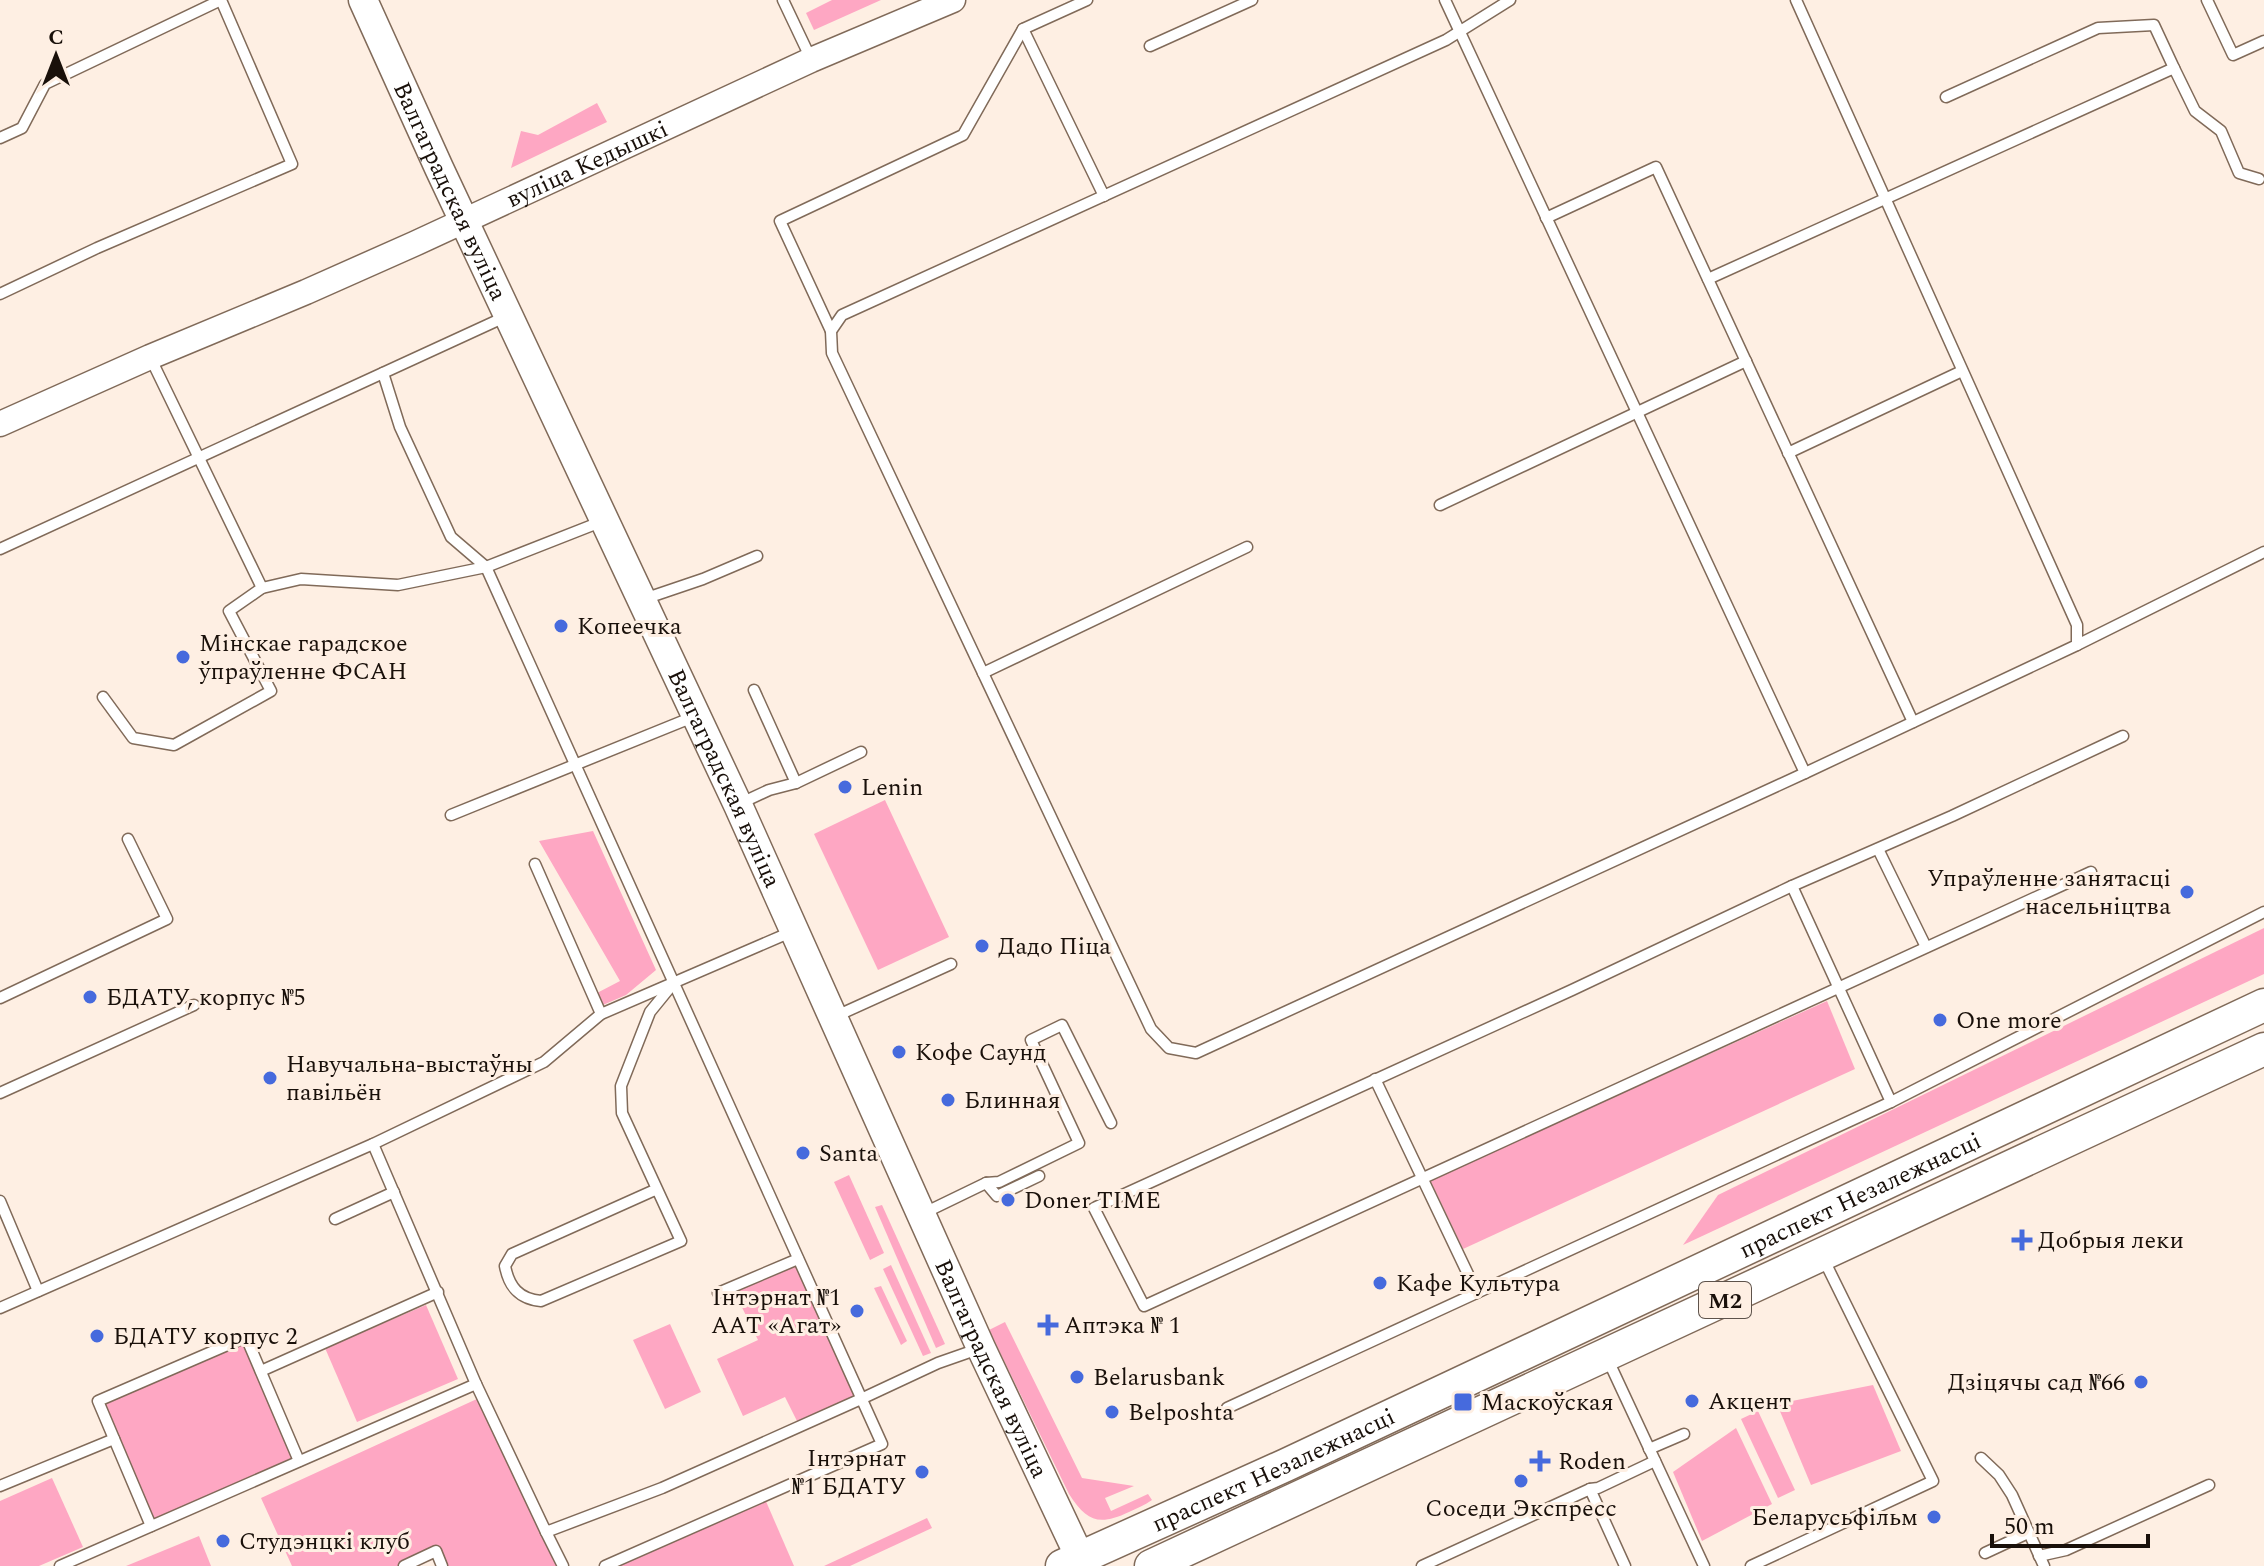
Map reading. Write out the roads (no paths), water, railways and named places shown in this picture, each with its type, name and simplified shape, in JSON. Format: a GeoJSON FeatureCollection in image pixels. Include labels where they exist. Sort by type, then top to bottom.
{"type":"FeatureCollection","features":[{"type":"Feature","properties":{"kind":"main road","name":"Валгаградская вуліца"},"geometry":{"type":"LineString","coordinates":[[363,0],[738,805],[1075,1563]]}},
{"type":"Feature","properties":{"kind":"main road","name":"праспект Незалежнасці"},"geometry":{"type":"LineString","coordinates":[[1075,1563],[2264,1005]]}},
{"type":"Feature","properties":{"kind":"main road","name":"праспект Незалежнасці"},"geometry":{"type":"LineString","coordinates":[[1151,1566],[2264,1049]]}},
{"type":"Feature","properties":{"kind":"street","name":"вуліца Кедышкі"},"geometry":{"type":"LineString","coordinates":[[0,424],[306,292],[811,60],[953,0]]}},
{"type":"Feature","properties":{"kind":"lane"},"geometry":{"type":"LineString","coordinates":[[0,138],[22,128],[45,84],[221,0],[292,164],[97,248],[0,294]]}},
{"type":"Feature","properties":{"kind":"lane"},"geometry":{"type":"LineString","coordinates":[[783,0],[811,60]]}},
{"type":"Feature","properties":{"kind":"lane"},"geometry":{"type":"LineString","coordinates":[[1087,0],[1023,29],[963,135],[780,221],[831,331],[832,353],[1151,1029],[1169,1048],[1196,1053],[1805,773],[2077,645],[2264,552]]}},
{"type":"Feature","properties":{"kind":"lane"},"geometry":{"type":"LineString","coordinates":[[1150,46],[1252,0]]}},
{"type":"Feature","properties":{"kind":"lane"},"geometry":{"type":"LineString","coordinates":[[1445,0],[1805,773]]}},
{"type":"Feature","properties":{"kind":"lane"},"geometry":{"type":"LineString","coordinates":[[831,331],[842,315],[1446,40],[1510,0]]}},
{"type":"Feature","properties":{"kind":"lane"},"geometry":{"type":"LineString","coordinates":[[1796,0],[2077,625],[2077,645]]}},
{"type":"Feature","properties":{"kind":"lane"},"geometry":{"type":"LineString","coordinates":[[2207,0],[2233,55],[2264,41]]}},
{"type":"Feature","properties":{"kind":"lane"},"geometry":{"type":"LineString","coordinates":[[1946,97],[2098,28],[2154,25],[2195,111],[2221,131],[2239,173],[2259,179]]}},
{"type":"Feature","properties":{"kind":"lane"},"geometry":{"type":"LineString","coordinates":[[1023,29],[1104,196]]}},
{"type":"Feature","properties":{"kind":"lane"},"geometry":{"type":"LineString","coordinates":[[1708,279],[2174,68]]}},
{"type":"Feature","properties":{"kind":"lane"},"geometry":{"type":"LineString","coordinates":[[1546,218],[1656,167],[1913,722]]}},
{"type":"Feature","properties":{"kind":"lane"},"geometry":{"type":"LineString","coordinates":[[0,549],[508,316]]}},
{"type":"Feature","properties":{"kind":"lane"},"geometry":{"type":"LineString","coordinates":[[150,357],[262,588]]}},
{"type":"Feature","properties":{"kind":"lane"},"geometry":{"type":"LineString","coordinates":[[1440,505],[1746,361]]}},
{"type":"Feature","properties":{"kind":"lane"},"geometry":{"type":"LineString","coordinates":[[1788,453],[1962,371]]}},
{"type":"Feature","properties":{"kind":"lane"},"geometry":{"type":"LineString","coordinates":[[383,373],[400,427],[451,537],[486,567],[882,1444],[605,1566]]}},
{"type":"Feature","properties":{"kind":"lane"},"geometry":{"type":"LineString","coordinates":[[103,697],[133,738],[174,745],[271,691],[229,611],[262,588],[301,579],[398,585],[486,567],[604,520]]}},
{"type":"Feature","properties":{"kind":"lane"},"geometry":{"type":"LineString","coordinates":[[983,673],[1247,547]]}},
{"type":"Feature","properties":{"kind":"lane"},"geometry":{"type":"LineString","coordinates":[[642,600],[757,556]]}},
{"type":"Feature","properties":{"kind":"lane"},"geometry":{"type":"LineString","coordinates":[[754,690],[796,783]]}},
{"type":"Feature","properties":{"kind":"lane"},"geometry":{"type":"LineString","coordinates":[[451,815],[695,716]]}},
{"type":"Feature","properties":{"kind":"lane"},"geometry":{"type":"LineString","coordinates":[[2091,872],[1144,1306],[1094,1208],[2123,736]]}},
{"type":"Feature","properties":{"kind":"lane"},"geometry":{"type":"LineString","coordinates":[[738,805],[769,790],[796,783],[861,752]]}},
{"type":"Feature","properties":{"kind":"lane"},"geometry":{"type":"LineString","coordinates":[[0,998],[167,919],[128,839]]}},
{"type":"Feature","properties":{"kind":"lane"},"geometry":{"type":"LineString","coordinates":[[1878,849],[1926,947]]}},
{"type":"Feature","properties":{"kind":"lane"},"geometry":{"type":"LineString","coordinates":[[535,864],[601,1014]]}},
{"type":"Feature","properties":{"kind":"lane"},"geometry":{"type":"LineString","coordinates":[[1792,886],[1891,1102]]}},
{"type":"Feature","properties":{"kind":"lane"},"geometry":{"type":"LineString","coordinates":[[1227,1408],[1891,1102],[2264,912]]}},
{"type":"Feature","properties":{"kind":"lane"},"geometry":{"type":"LineString","coordinates":[[0,1308],[373,1144],[544,1062],[601,1014],[793,931]]}},
{"type":"Feature","properties":{"kind":"lane"},"geometry":{"type":"LineString","coordinates":[[832,1018],[951,964]]}},
{"type":"Feature","properties":{"kind":"lane"},"geometry":{"type":"LineString","coordinates":[[657,1189],[512,1254],[505,1266],[508,1282],[529,1300],[541,1301],[681,1241],[622,1113],[621,1086],[650,1012],[673,983]]}},
{"type":"Feature","properties":{"kind":"lane"},"geometry":{"type":"LineString","coordinates":[[0,1093],[194,1005]]}},
{"type":"Feature","properties":{"kind":"lane"},"geometry":{"type":"LineString","coordinates":[[921,1214],[986,1183],[999,1182],[1079,1143],[1031,1040],[1062,1025],[1111,1123]]}},
{"type":"Feature","properties":{"kind":"lane"},"geometry":{"type":"LineString","coordinates":[[1375,1079],[1477,1293]]}},
{"type":"Feature","properties":{"kind":"lane"},"geometry":{"type":"LineString","coordinates":[[373,1144],[476,1384],[563,1566]]}},
{"type":"Feature","properties":{"kind":"lane"},"geometry":{"type":"LineString","coordinates":[[986,1183],[997,1196],[1039,1176]]}},
{"type":"Feature","properties":{"kind":"lane"},"geometry":{"type":"LineString","coordinates":[[335,1219],[394,1192]]}},
{"type":"Feature","properties":{"kind":"lane"},"geometry":{"type":"LineString","coordinates":[[0,1201],[5,1228],[38,1291]]}},
{"type":"Feature","properties":{"kind":"lane"},"geometry":{"type":"LineString","coordinates":[[1751,1566],[1933,1481],[1821,1255]]}},
{"type":"Feature","properties":{"kind":"lane"},"geometry":{"type":"LineString","coordinates":[[718,1293],[798,1259]]}},
{"type":"Feature","properties":{"kind":"lane"},"geometry":{"type":"LineString","coordinates":[[261,1371],[438,1292]]}},
{"type":"Feature","properties":{"kind":"lane"},"geometry":{"type":"LineString","coordinates":[[151,1526],[98,1401],[246,1337],[299,1461]]}},
{"type":"Feature","properties":{"kind":"lane"},"geometry":{"type":"LineString","coordinates":[[546,1532],[662,1488],[938,1363],[981,1348]]}},
{"type":"Feature","properties":{"kind":"lane"},"geometry":{"type":"LineString","coordinates":[[1605,1354],[1704,1566]]}},
{"type":"Feature","properties":{"kind":"lane"},"geometry":{"type":"LineString","coordinates":[[60,1566],[476,1384]]}},
{"type":"Feature","properties":{"kind":"lane"},"geometry":{"type":"LineString","coordinates":[[1649,1449],[1684,1434]]}},
{"type":"Feature","properties":{"kind":"lane"},"geometry":{"type":"LineString","coordinates":[[0,1486],[114,1439]]}},
{"type":"Feature","properties":{"kind":"lane"},"geometry":{"type":"LineString","coordinates":[[1981,1458],[2006,1485],[2042,1561],[2209,1485]]}},
{"type":"Feature","properties":{"kind":"lane"},"geometry":{"type":"LineString","coordinates":[[1422,1566],[1655,1461]]}},
{"type":"Feature","properties":{"kind":"lane"},"geometry":{"type":"LineString","coordinates":[[1590,1489],[1625,1566]]}},
{"type":"Feature","properties":{"kind":"lane"},"geometry":{"type":"LineString","coordinates":[[1985,1553],[2028,1533]]}},
{"type":"Feature","properties":{"kind":"lane"},"geometry":{"type":"LineString","coordinates":[[404,1566],[436,1551],[442,1566]]}},
{"type":"Feature","properties":{"kind":"place","name":"Копеечка"},"geometry":{"type":"Point","coordinates":[561,626]}},
{"type":"Feature","properties":{"kind":"place","name":"Мінскае гарадское ўпраўленне ФСАН"},"geometry":{"type":"Point","coordinates":[183,657]}},
{"type":"Feature","properties":{"kind":"place","name":"Lenin"},"geometry":{"type":"Point","coordinates":[845,787]}},
{"type":"Feature","properties":{"kind":"place","name":"Упраўленне занятасці насельніцтва"},"geometry":{"type":"Point","coordinates":[2187,892]}},
{"type":"Feature","properties":{"kind":"place","name":"Дадо Піца"},"geometry":{"type":"Point","coordinates":[982,946]}},
{"type":"Feature","properties":{"kind":"place","name":"БДАТУ, корпус №5"},"geometry":{"type":"Point","coordinates":[90,997]}},
{"type":"Feature","properties":{"kind":"place","name":"One more"},"geometry":{"type":"Point","coordinates":[1940,1020]}},
{"type":"Feature","properties":{"kind":"place","name":"Кофе Саунд"},"geometry":{"type":"Point","coordinates":[899,1052]}},
{"type":"Feature","properties":{"kind":"place","name":"Навучальна-выстаўны павільён"},"geometry":{"type":"Point","coordinates":[270,1078]}},
{"type":"Feature","properties":{"kind":"place","name":"Блинная"},"geometry":{"type":"Point","coordinates":[948,1100]}},
{"type":"Feature","properties":{"kind":"place","name":"Santa"},"geometry":{"type":"Point","coordinates":[803,1153]}},
{"type":"Feature","properties":{"kind":"place","name":"Doner TIME"},"geometry":{"type":"Point","coordinates":[1008,1200]}},
{"type":"Feature","properties":{"kind":"place","name":"Добрыя леки"},"geometry":{"type":"Point","coordinates":[2022,1240]}},
{"type":"Feature","properties":{"kind":"place","name":"Кафе Культура"},"geometry":{"type":"Point","coordinates":[1380,1283]}},
{"type":"Feature","properties":{"kind":"place","name":"Інтэрнат №1 ААТ «Агат»"},"geometry":{"type":"Point","coordinates":[857,1311]}},
{"type":"Feature","properties":{"kind":"place","name":"Аптэка № 1"},"geometry":{"type":"Point","coordinates":[1048,1325]}},
{"type":"Feature","properties":{"kind":"place","name":"БДАТУ корпус 2"},"geometry":{"type":"Point","coordinates":[97,1336]}},
{"type":"Feature","properties":{"kind":"place","name":"Belarusbank"},"geometry":{"type":"Point","coordinates":[1077,1377]}},
{"type":"Feature","properties":{"kind":"place","name":"Дзіцячы сад №66"},"geometry":{"type":"Point","coordinates":[2141,1382]}},
{"type":"Feature","properties":{"kind":"place","name":"Акцент"},"geometry":{"type":"Point","coordinates":[1692,1401]}},
{"type":"Feature","properties":{"kind":"place","name":"Маскоўская"},"geometry":{"type":"Point","coordinates":[1463,1402]}},
{"type":"Feature","properties":{"kind":"place","name":"Belposhta"},"geometry":{"type":"Point","coordinates":[1112,1412]}},
{"type":"Feature","properties":{"kind":"place","name":"Roden"},"geometry":{"type":"Point","coordinates":[1540,1461]}},
{"type":"Feature","properties":{"kind":"place","name":"Інтэрнат №1 БДАТУ"},"geometry":{"type":"Point","coordinates":[922,1472]}},
{"type":"Feature","properties":{"kind":"place","name":"Соседи Экспресс"},"geometry":{"type":"Point","coordinates":[1521,1481]}},
{"type":"Feature","properties":{"kind":"place","name":"Беларусьфільм"},"geometry":{"type":"Point","coordinates":[1934,1517]}},
{"type":"Feature","properties":{"kind":"place","name":"Студэнцкі клуб"},"geometry":{"type":"Point","coordinates":[223,1541]}}]}
